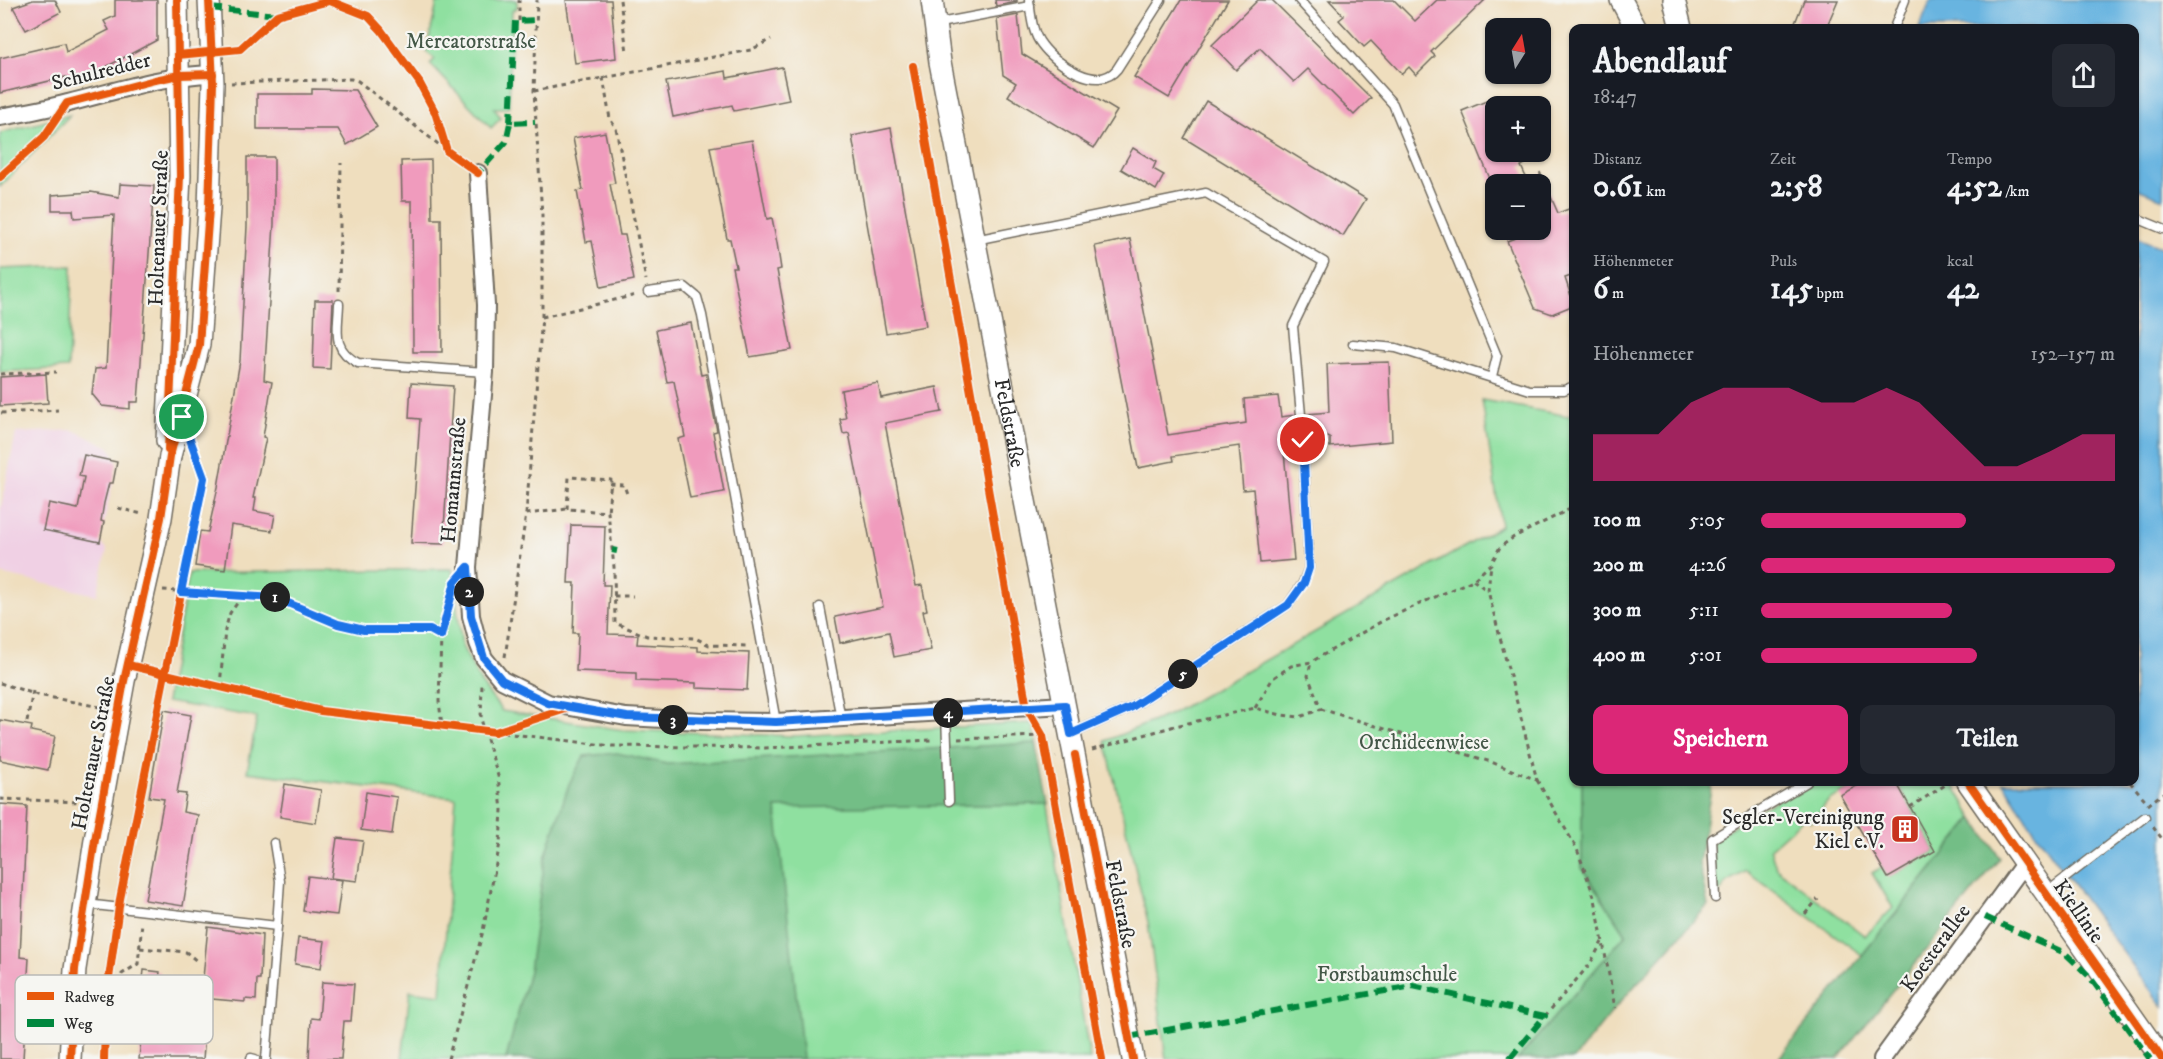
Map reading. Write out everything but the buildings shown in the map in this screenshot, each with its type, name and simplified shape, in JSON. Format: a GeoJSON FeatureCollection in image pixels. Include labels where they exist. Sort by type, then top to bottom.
{"type":"FeatureCollection","features":[{"type":"Feature","properties":{"kind":"street","name":"Holtenauer Straße"},"geometry":{"type":"LineString","coordinates":[[170,456],[167,442],[180,176],[177,0]]}},
{"type":"Feature","properties":{"kind":"street","name":"Holtenauer Straße"},"geometry":{"type":"LineString","coordinates":[[75,975],[119,711],[161,518],[170,456],[199,345],[209,208],[213,79],[209,0]]}},
{"type":"Feature","properties":{"kind":"street","name":"Feldstraße"},"geometry":{"type":"LineString","coordinates":[[932,0],[934,24],[974,240],[1133,1059]]}},
{"type":"Feature","properties":{"kind":"street"},"geometry":{"type":"LineString","coordinates":[[1621,0],[1634,24]]}},
{"type":"Feature","properties":{"kind":"street"},"geometry":{"type":"LineString","coordinates":[[1674,0],[1680,24]]}},
{"type":"Feature","properties":{"kind":"street","name":"Schulredder"},"geometry":{"type":"LineString","coordinates":[[0,117],[178,75],[213,79]]}},
{"type":"Feature","properties":{"kind":"street","name":"Homannstraße"},"geometry":{"type":"LineString","coordinates":[[478,172],[486,305],[485,372],[468,567],[471,616],[484,658],[502,680],[548,703],[627,717],[776,722],[946,714],[1065,705]]}},
{"type":"Feature","properties":{"kind":"street","name":"Kiellinie"},"geometry":{"type":"LineString","coordinates":[[1971,786],[2162,1059]]}},
{"type":"Feature","properties":{"kind":"street","name":"Koesterallee"},"geometry":{"type":"LineString","coordinates":[[1882,1059],[2024,864]]}},
{"type":"Feature","properties":{"kind":"street","name":"Holtenauer Straße"},"geometry":{"type":"LineString","coordinates":[[70,1059],[71,1044]]}},
{"type":"Feature","properties":{"kind":"lane"},"geometry":{"type":"LineString","coordinates":[[934,24],[1030,3],[1033,24],[1041,45],[1066,66],[1086,76],[1102,80],[1111,76],[1161,0]]}},
{"type":"Feature","properties":{"kind":"lane"},"geometry":{"type":"LineString","coordinates":[[1299,0],[1393,104],[1497,356],[1492,376]]}},
{"type":"Feature","properties":{"kind":"lane"},"geometry":{"type":"LineString","coordinates":[[1896,24],[1905,0]]}},
{"type":"Feature","properties":{"kind":"lane"},"geometry":{"type":"LineString","coordinates":[[974,240],[1206,193],[1224,202],[1324,262],[1293,326],[1301,415]]}},
{"type":"Feature","properties":{"kind":"lane"},"geometry":{"type":"LineString","coordinates":[[2139,220],[2163,229]]}},
{"type":"Feature","properties":{"kind":"lane"},"geometry":{"type":"LineString","coordinates":[[648,292],[685,287],[697,297],[776,722]]}},
{"type":"Feature","properties":{"kind":"lane"},"geometry":{"type":"LineString","coordinates":[[339,304],[338,343],[345,356],[358,363],[485,372]]}},
{"type":"Feature","properties":{"kind":"lane"},"geometry":{"type":"LineString","coordinates":[[1353,344],[1396,348],[1492,376],[1530,390],[1569,388]]}},
{"type":"Feature","properties":{"kind":"lane"},"geometry":{"type":"LineString","coordinates":[[1071,734],[1132,707],[1288,605],[1304,583],[1309,568],[1303,440]]}},
{"type":"Feature","properties":{"kind":"lane"},"geometry":{"type":"LineString","coordinates":[[820,606],[841,719]]}},
{"type":"Feature","properties":{"kind":"lane"},"geometry":{"type":"LineString","coordinates":[[946,714],[949,801]]}},
{"type":"Feature","properties":{"kind":"lane"},"geometry":{"type":"LineString","coordinates":[[1715,898],[1712,839],[1800,786]]}},
{"type":"Feature","properties":{"kind":"lane"},"geometry":{"type":"LineString","coordinates":[[2045,894],[2145,817]]}},
{"type":"Feature","properties":{"kind":"lane"},"geometry":{"type":"LineString","coordinates":[[266,1059],[280,881],[274,843]]}},
{"type":"Feature","properties":{"kind":"lane"},"geometry":{"type":"LineString","coordinates":[[85,904],[277,926]]}},
{"type":"Feature","properties":{"kind":"path"},"geometry":{"type":"LineString","coordinates":[[519,0],[519,21]]}},
{"type":"Feature","properties":{"kind":"path"},"geometry":{"type":"LineString","coordinates":[[502,680],[526,514],[542,317],[542,215],[534,91],[537,0]]}},
{"type":"Feature","properties":{"kind":"path"},"geometry":{"type":"LineString","coordinates":[[620,0],[627,52]]}},
{"type":"Feature","properties":{"kind":"path"},"geometry":{"type":"LineString","coordinates":[[534,91],[751,50],[771,39]]}},
{"type":"Feature","properties":{"kind":"path"},"geometry":{"type":"LineString","coordinates":[[542,317],[648,292],[616,128],[610,119],[603,77]]}},
{"type":"Feature","properties":{"kind":"path"},"geometry":{"type":"LineString","coordinates":[[213,79],[351,79],[358,81],[447,151]]}},
{"type":"Feature","properties":{"kind":"path"},"geometry":{"type":"LineString","coordinates":[[339,304],[341,163]]}},
{"type":"Feature","properties":{"kind":"path"},"geometry":{"type":"LineString","coordinates":[[0,374],[56,372]]}},
{"type":"Feature","properties":{"kind":"path"},"geometry":{"type":"LineString","coordinates":[[1,413],[58,410]]}},
{"type":"Feature","properties":{"kind":"path"},"geometry":{"type":"LineString","coordinates":[[108,975],[119,908],[204,478],[193,448]]}},
{"type":"Feature","properties":{"kind":"path"},"geometry":{"type":"LineString","coordinates":[[567,509],[569,477],[610,480],[608,512],[614,567],[615,623],[647,636],[695,638],[709,645],[762,646]]}},
{"type":"Feature","properties":{"kind":"path"},"geometry":{"type":"LineString","coordinates":[[610,484],[624,485],[628,497]]}},
{"type":"Feature","properties":{"kind":"path"},"geometry":{"type":"LineString","coordinates":[[118,508],[137,512]]}},
{"type":"Feature","properties":{"kind":"path"},"geometry":{"type":"LineString","coordinates":[[526,514],[567,509],[608,512]]}},
{"type":"Feature","properties":{"kind":"path"},"geometry":{"type":"LineString","coordinates":[[1255,708],[1273,678],[1291,666],[1311,662],[1384,620],[1473,580],[1491,564],[1500,548],[1514,537],[1569,510]]}},
{"type":"Feature","properties":{"kind":"path"},"geometry":{"type":"LineString","coordinates":[[1491,564],[1488,591],[1537,780],[1577,849],[1595,899],[1615,1008]]}},
{"type":"Feature","properties":{"kind":"path"},"geometry":{"type":"LineString","coordinates":[[442,726],[441,636],[455,582],[468,567]]}},
{"type":"Feature","properties":{"kind":"path"},"geometry":{"type":"LineString","coordinates":[[1473,580],[1488,591]]}},
{"type":"Feature","properties":{"kind":"path"},"geometry":{"type":"LineString","coordinates":[[147,588],[276,598],[338,624],[364,630],[430,630],[441,636]]}},
{"type":"Feature","properties":{"kind":"path"},"geometry":{"type":"LineString","coordinates":[[220,686],[225,630],[230,613],[244,594]]}},
{"type":"Feature","properties":{"kind":"path"},"geometry":{"type":"LineString","coordinates":[[614,596],[633,596]]}},
{"type":"Feature","properties":{"kind":"path"},"geometry":{"type":"LineString","coordinates":[[448,1059],[483,931],[500,843],[502,810],[498,776],[481,719],[484,658]]}},
{"type":"Feature","properties":{"kind":"path"},"geometry":{"type":"LineString","coordinates":[[1311,662],[1308,676],[1321,709]]}},
{"type":"Feature","properties":{"kind":"path"},"geometry":{"type":"LineString","coordinates":[[0,683],[47,697],[119,711]]}},
{"type":"Feature","properties":{"kind":"path"},"geometry":{"type":"LineString","coordinates":[[27,722],[33,692]]}},
{"type":"Feature","properties":{"kind":"path"},"geometry":{"type":"LineString","coordinates":[[1075,755],[1175,726],[1255,708],[1300,717],[1321,709],[1491,762],[1537,780]]}},
{"type":"Feature","properties":{"kind":"path"},"geometry":{"type":"LineString","coordinates":[[495,732],[635,746],[765,748],[1043,736]]}},
{"type":"Feature","properties":{"kind":"path"},"geometry":{"type":"LineString","coordinates":[[1910,807],[1945,786]]}},
{"type":"Feature","properties":{"kind":"path"},"geometry":{"type":"LineString","coordinates":[[2133,786],[2149,804]]}},
{"type":"Feature","properties":{"kind":"path"},"geometry":{"type":"LineString","coordinates":[[0,799],[102,803]]}},
{"type":"Feature","properties":{"kind":"path"},"geometry":{"type":"LineString","coordinates":[[1805,914],[1818,899]]}},
{"type":"Feature","properties":{"kind":"path"},"geometry":{"type":"LineString","coordinates":[[122,975],[138,964],[143,911]]}},
{"type":"Feature","properties":{"kind":"path"},"geometry":{"type":"LineString","coordinates":[[1545,1016],[1590,964],[1602,942]]}},
{"type":"Feature","properties":{"kind":"path"},"geometry":{"type":"LineString","coordinates":[[140,948],[186,952],[198,962]]}},
{"type":"Feature","properties":{"kind":"shaded area"},"geometry":{"type":"Polygon","coordinates":[[[73,430],[110,447],[117,462],[100,542],[107,550],[97,595],[0,574],[0,512],[16,433],[73,430]]]}},
{"type":"Feature","properties":{"kind":"green space","name":"Mercatorstraße"},"geometry":{"type":"Polygon","coordinates":[[[467,0],[517,0],[517,8],[512,11],[509,108],[494,108],[501,118],[491,128],[430,64],[435,59],[426,52],[437,3],[467,0]]]}},
{"type":"Feature","properties":{"kind":"green space"},"geometry":{"type":"Polygon","coordinates":[[[70,115],[0,187],[0,133],[70,115]]]}},
{"type":"Feature","properties":{"kind":"green space"},"geometry":{"type":"Polygon","coordinates":[[[72,266],[68,368],[0,372],[0,269],[72,266]]]}},
{"type":"Feature","properties":{"kind":"green space","name":"Orchideenwiese"},"geometry":{"type":"Polygon","coordinates":[[[1482,400],[1569,416],[1569,786],[1582,786],[1582,868],[1626,934],[1518,1059],[1166,1059],[1148,922],[1105,741],[1171,714],[1501,526],[1482,400]]]}},
{"type":"Feature","properties":{"kind":"green space"},"geometry":{"type":"Polygon","coordinates":[[[452,569],[462,646],[481,683],[502,711],[623,730],[794,736],[1033,723],[1090,1059],[402,1059],[410,991],[441,995],[456,798],[247,772],[257,717],[166,702],[189,573],[452,569]]]}},
{"type":"Feature","properties":{"kind":"green space"},"geometry":{"type":"Polygon","coordinates":[[[1036,743],[1048,804],[776,808],[803,1059],[506,1059],[529,971],[545,858],[569,784],[584,756],[617,753],[667,764],[1036,743]]]}},
{"type":"Feature","properties":{"kind":"green space"},"geometry":{"type":"Polygon","coordinates":[[[1582,786],[1711,786],[1699,864],[1708,905],[1615,1008],[1574,1059],[1518,1059],[1626,934],[1582,868],[1582,786]]]}},
{"type":"Feature","properties":{"kind":"green space"},"geometry":{"type":"Polygon","coordinates":[[[1800,786],[1856,786],[1829,800],[1811,822],[1805,817],[1770,848],[1776,868],[1865,936],[1893,908],[1872,873],[1882,867],[1889,877],[1935,851],[1898,786],[1954,786],[1973,818],[1862,955],[1746,871],[1728,881],[1715,898],[1712,839],[1800,786]]]}},
{"type":"Feature","properties":{"kind":"green space"},"geometry":{"type":"Polygon","coordinates":[[[1973,818],[2000,858],[1838,1059],[1778,1059],[1973,818]]]}},
{"type":"Feature","properties":{"kind":"water"},"geometry":{"type":"Polygon","coordinates":[[[1931,0],[2163,0],[2163,199],[2139,190],[2139,24],[1921,24],[1931,0]]]}},
{"type":"Feature","properties":{"kind":"water"},"geometry":{"type":"Polygon","coordinates":[[[2139,239],[2163,248],[2163,1007],[2036,833],[2006,786],[2139,786],[2139,239]]]}},
{"type":"Feature","properties":{"kind":"marked path"},"geometry":{"type":"LineString","coordinates":[[210,8],[277,15]]}},
{"type":"Feature","properties":{"kind":"marked path"},"geometry":{"type":"LineString","coordinates":[[510,123],[515,21],[538,20]]}},
{"type":"Feature","properties":{"kind":"marked path"},"geometry":{"type":"LineString","coordinates":[[473,170],[478,173],[506,142],[510,123],[535,122]]}},
{"type":"Feature","properties":{"kind":"marked path"},"geometry":{"type":"LineString","coordinates":[[612,550],[617,551]]}},
{"type":"Feature","properties":{"kind":"marked path"},"geometry":{"type":"LineString","coordinates":[[1985,917],[2065,953],[2089,976],[2150,1059]]}},
{"type":"Feature","properties":{"kind":"marked path"},"geometry":{"type":"LineString","coordinates":[[1128,1037],[1413,986],[1545,1016],[1509,1059]]}},
{"type":"Feature","properties":{"kind":"cycle path"},"geometry":{"type":"LineString","coordinates":[[168,450],[180,176],[177,0]]}},
{"type":"Feature","properties":{"kind":"cycle path"},"geometry":{"type":"LineString","coordinates":[[75,975],[95,840],[124,681],[161,518],[170,456],[199,345],[209,208],[213,83],[209,0]]}},
{"type":"Feature","properties":{"kind":"cycle path"},"geometry":{"type":"LineString","coordinates":[[178,55],[240,49],[277,15],[333,0]]}},
{"type":"Feature","properties":{"kind":"cycle path"},"geometry":{"type":"LineString","coordinates":[[330,1],[368,16],[381,30],[419,82],[435,112],[447,151],[478,173]]}},
{"type":"Feature","properties":{"kind":"cycle path"},"geometry":{"type":"LineString","coordinates":[[913,66],[1027,708],[1043,736],[1102,1059]]}},
{"type":"Feature","properties":{"kind":"cycle path"},"geometry":{"type":"LineString","coordinates":[[0,177],[44,137],[67,103],[179,75],[213,74]]}},
{"type":"Feature","properties":{"kind":"cycle path"},"geometry":{"type":"LineString","coordinates":[[109,975],[120,899],[204,478],[182,417]]}},
{"type":"Feature","properties":{"kind":"cycle path"},"geometry":{"type":"LineString","coordinates":[[128,665],[321,711],[495,732],[572,707]]}},
{"type":"Feature","properties":{"kind":"cycle path"},"geometry":{"type":"LineString","coordinates":[[1075,755],[1133,1059]]}},
{"type":"Feature","properties":{"kind":"cycle path"},"geometry":{"type":"LineString","coordinates":[[1971,786],[2162,1059]]}},
{"type":"Feature","properties":{"kind":"cycle path"},"geometry":{"type":"LineString","coordinates":[[70,1059],[71,1044]]}},
{"type":"Feature","properties":{"kind":"cycle path"},"geometry":{"type":"LineString","coordinates":[[104,1059],[105,1044]]}},
{"type":"Feature","properties":{"kind":"place","name":"Segler-Vereinigung Kiel e.V."},"geometry":{"type":"Point","coordinates":[1905,829]}},
{"type":"Feature","properties":{"kind":"route"},"geometry":{"type":"LineString","coordinates":[[182,417],[204,478],[181,592],[244,594],[276,598],[338,624],[364,630],[430,630],[441,636],[455,582],[468,567],[471,616],[484,658],[502,680],[548,703],[627,717],[776,722],[1065,705],[1071,734],[1132,707],[1288,605],[1304,583],[1309,568],[1310,550],[1303,440]]}},
{"type":"Feature","properties":{"kind":"park label","name":"Forstbaumschule"},"geometry":{"type":"Point","coordinates":[1387,974]}}]}
